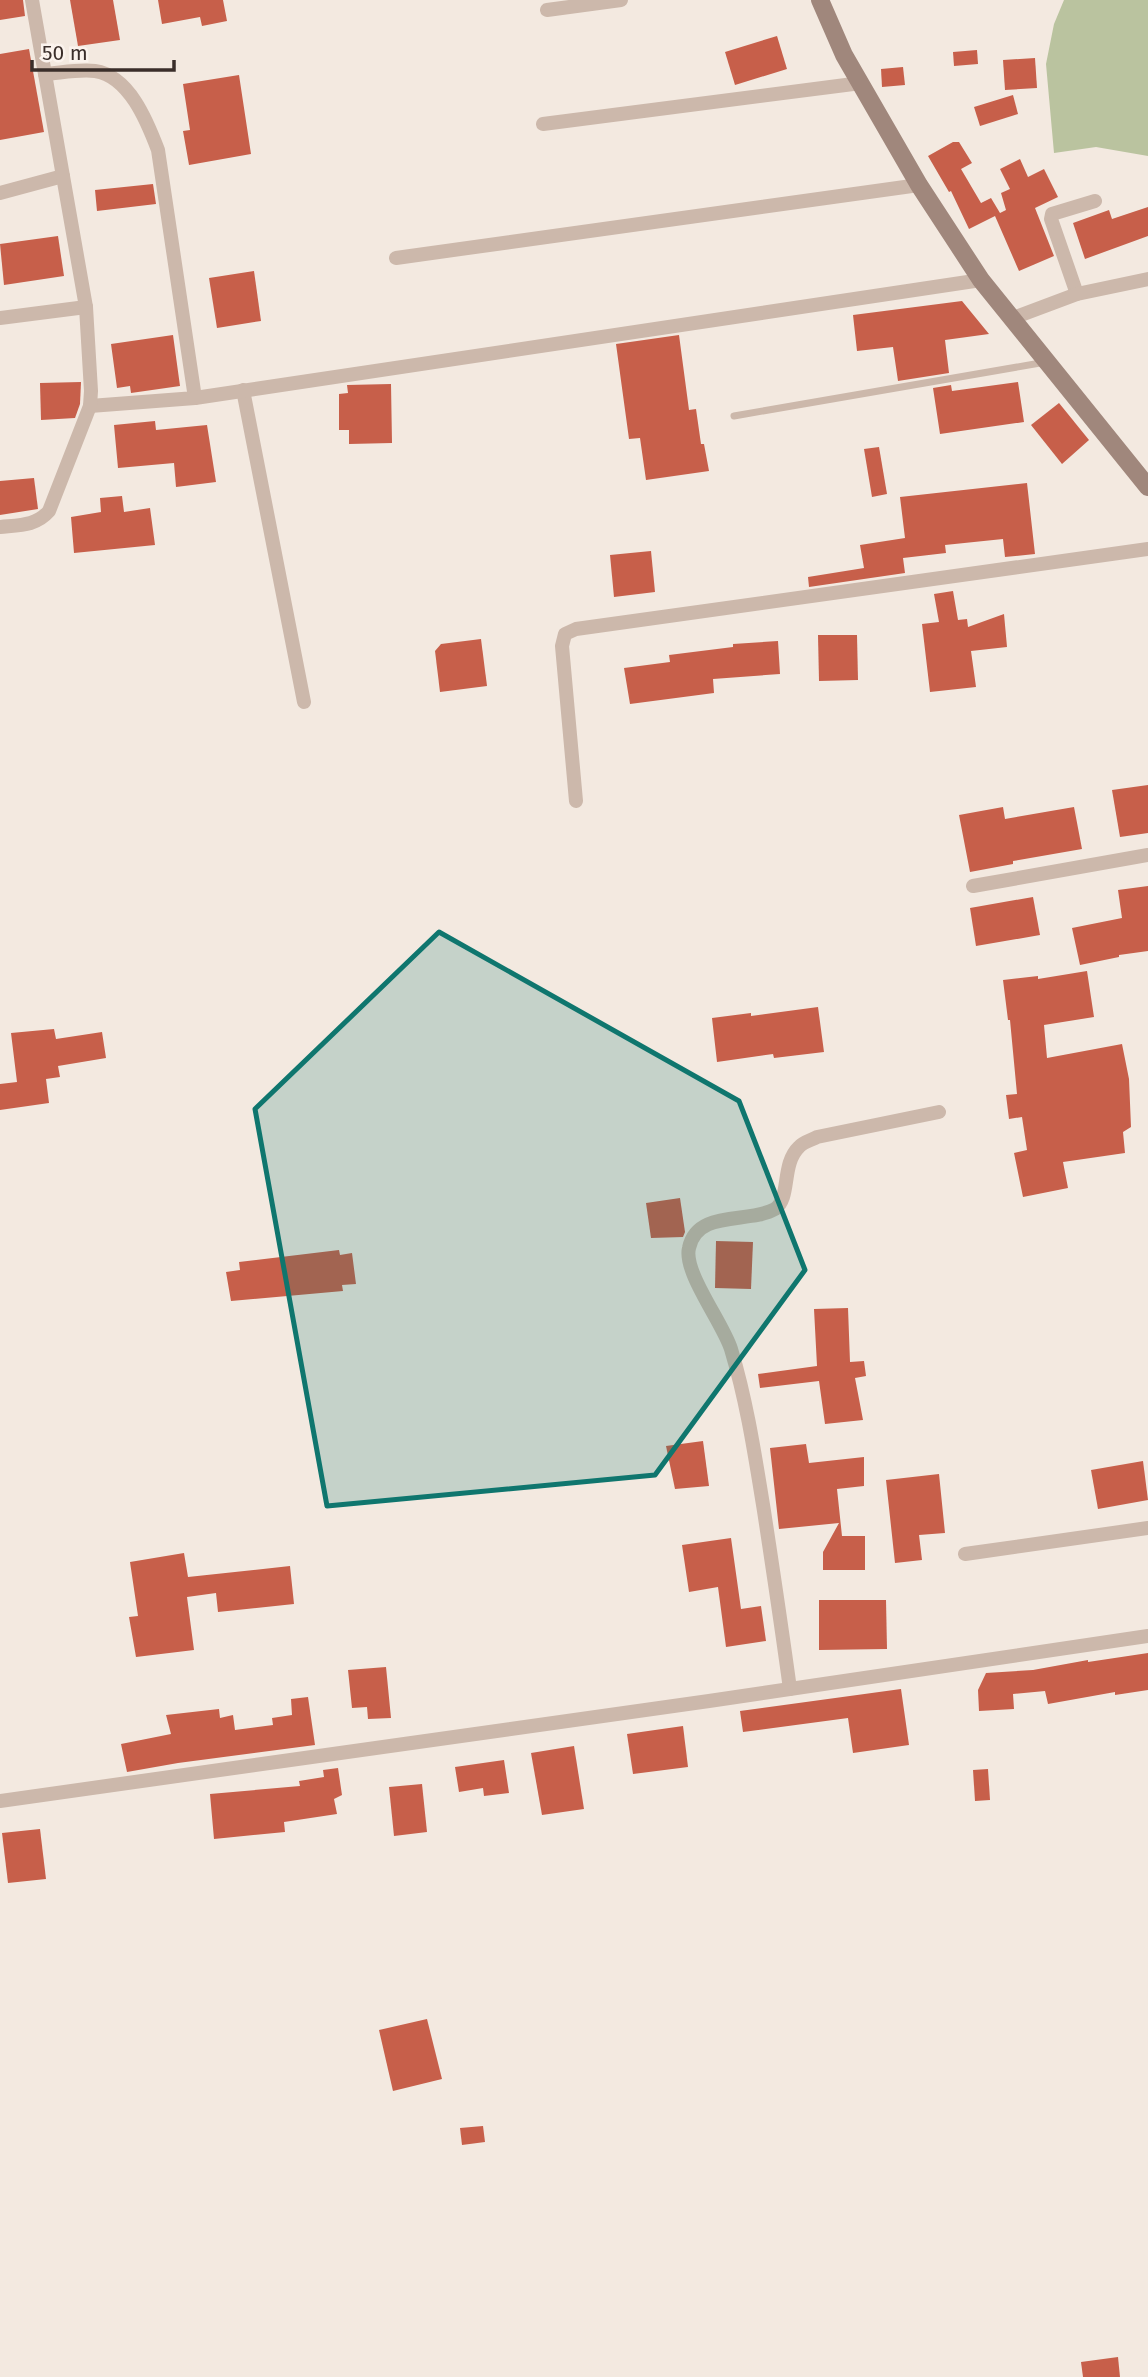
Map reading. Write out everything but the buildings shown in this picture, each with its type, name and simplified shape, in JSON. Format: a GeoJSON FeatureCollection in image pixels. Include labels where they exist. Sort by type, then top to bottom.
{"type":"FeatureCollection","features":[{"type":"Feature","properties":{"kind":"street"},"geometry":{"type":"LineString","coordinates":[[0,527],[41,521],[49,511],[90,406],[91,391],[86,307],[32,0]]}},
{"type":"Feature","properties":{"kind":"street"},"geometry":{"type":"LineString","coordinates":[[547,10],[621,0]]}},
{"type":"Feature","properties":{"kind":"street"},"geometry":{"type":"LineString","coordinates":[[820,0],[844,55],[919,185],[981,280],[1148,487]]}},
{"type":"Feature","properties":{"kind":"street"},"geometry":{"type":"LineString","coordinates":[[45,74],[94,71],[112,77],[124,88],[149,127],[158,150],[195,398]]}},
{"type":"Feature","properties":{"kind":"street"},"geometry":{"type":"LineString","coordinates":[[543,124],[861,83]]}},
{"type":"Feature","properties":{"kind":"street"},"geometry":{"type":"LineString","coordinates":[[0,193],[63,176]]}},
{"type":"Feature","properties":{"kind":"street"},"geometry":{"type":"LineString","coordinates":[[396,258],[919,185]]}},
{"type":"Feature","properties":{"kind":"street"},"geometry":{"type":"LineString","coordinates":[[1077,294],[1051,219],[1052,214],[1095,201]]}},
{"type":"Feature","properties":{"kind":"street"},"geometry":{"type":"LineString","coordinates":[[1013,318],[1077,294],[1148,279]]}},
{"type":"Feature","properties":{"kind":"street"},"geometry":{"type":"LineString","coordinates":[[90,406],[195,398],[981,280]]}},
{"type":"Feature","properties":{"kind":"street"},"geometry":{"type":"LineString","coordinates":[[0,318],[86,307]]}},
{"type":"Feature","properties":{"kind":"street"},"geometry":{"type":"LineString","coordinates":[[243,390],[303,702]]}},
{"type":"Feature","properties":{"kind":"street"},"geometry":{"type":"LineString","coordinates":[[576,801],[562,646],[565,634],[576,629],[1148,549]]}},
{"type":"Feature","properties":{"kind":"street"},"geometry":{"type":"LineString","coordinates":[[973,886],[1148,855]]}},
{"type":"Feature","properties":{"kind":"street"},"geometry":{"type":"LineString","coordinates":[[790,1689],[752,1433],[731,1347],[691,1270],[688,1249],[696,1233],[710,1222],[765,1213],[778,1207],[785,1194],[788,1163],[799,1146],[817,1137],[939,1112]]}},
{"type":"Feature","properties":{"kind":"street"},"geometry":{"type":"LineString","coordinates":[[965,1554],[1148,1528]]}},
{"type":"Feature","properties":{"kind":"street"},"geometry":{"type":"LineString","coordinates":[[0,1801],[1148,1636]]}},
{"type":"Feature","properties":{"kind":"lane"},"geometry":{"type":"LineString","coordinates":[[734,416],[1046,362]]}},
{"type":"Feature","properties":{"kind":"highlighted area"},"geometry":{"type":"Polygon","coordinates":[[[439,932],[739,1101],[805,1270],[655,1475],[327,1506],[255,1109],[439,932]]]}},
{"type":"Feature","properties":{"kind":"green space"},"geometry":{"type":"Polygon","coordinates":[[[1064,0],[1148,0],[1148,156],[1096,147],[1054,153],[1046,64],[1054,24],[1064,0]]]}}]}
